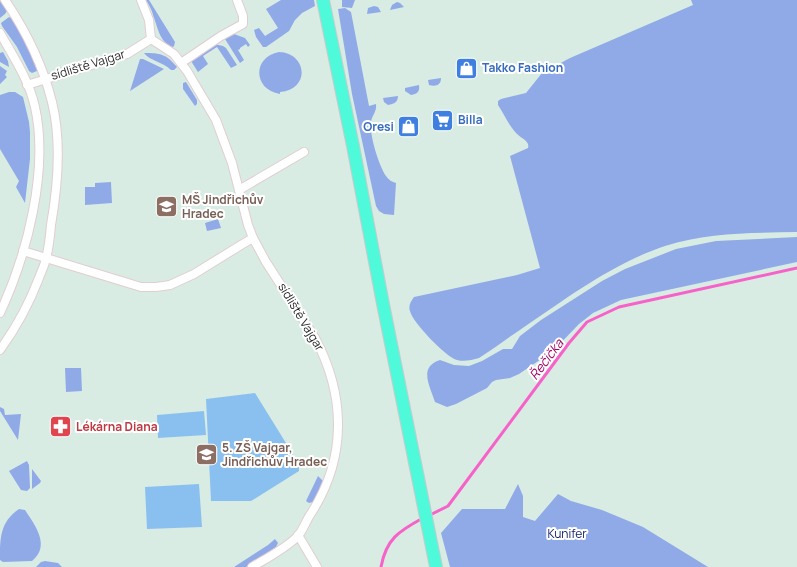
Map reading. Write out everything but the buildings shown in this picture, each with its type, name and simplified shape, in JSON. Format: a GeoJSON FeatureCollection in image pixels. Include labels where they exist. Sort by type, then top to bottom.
{"type":"FeatureCollection","features":[{"type":"Feature","properties":{"kind":"main road"},"geometry":{"type":"LineString","coordinates":[[323,0],[354,146],[384,312],[436,567]]}},
{"type":"Feature","properties":{"kind":"street","name":"sídliště Vajgar"},"geometry":{"type":"LineString","coordinates":[[0,350],[15,329],[33,294],[46,259],[54,205],[58,159],[57,131],[52,102],[45,79],[29,40],[5,0]]}},
{"type":"Feature","properties":{"kind":"street"},"geometry":{"type":"LineString","coordinates":[[141,0],[149,20],[151,39]]}},
{"type":"Feature","properties":{"kind":"street"},"geometry":{"type":"LineString","coordinates":[[181,63],[221,36],[243,24],[243,16],[238,0]]}},
{"type":"Feature","properties":{"kind":"street"},"geometry":{"type":"LineString","coordinates":[[0,33],[28,85],[37,120],[39,158],[32,218],[10,291],[0,313]]}},
{"type":"Feature","properties":{"kind":"street","name":"sídliště Vajgar"},"geometry":{"type":"LineString","coordinates":[[28,85],[127,54],[151,39],[174,54],[187,71],[216,120],[232,163],[253,238],[266,262],[295,305],[322,350],[331,375],[337,400],[338,431],[336,452],[330,475],[319,502],[298,535]]}},
{"type":"Feature","properties":{"kind":"street"},"geometry":{"type":"LineString","coordinates":[[239,190],[304,152]]}},
{"type":"Feature","properties":{"kind":"street"},"geometry":{"type":"LineString","coordinates":[[23,251],[141,287],[156,287],[170,285],[194,274],[253,238]]}},
{"type":"Feature","properties":{"kind":"street"},"geometry":{"type":"LineString","coordinates":[[252,567],[298,535],[317,567]]}},
{"type":"Feature","properties":{"kind":"green space"},"geometry":{"type":"Polygon","coordinates":[[[146,0],[149,0],[175,42],[173,47],[162,38],[146,0]]]}},
{"type":"Feature","properties":{"kind":"green space"},"geometry":{"type":"Polygon","coordinates":[[[281,0],[314,0],[315,6],[302,13],[295,20],[289,31],[266,47],[263,47],[256,37],[254,30],[259,28],[265,36],[278,28],[266,9],[281,0]]]}},
{"type":"Feature","properties":{"kind":"green space"},"geometry":{"type":"Polygon","coordinates":[[[342,0],[355,0],[352,8],[342,7],[342,0]]]}},
{"type":"Feature","properties":{"kind":"green space"},"geometry":{"type":"Polygon","coordinates":[[[691,0],[797,0],[797,232],[731,234],[681,241],[665,246],[624,263],[585,286],[479,358],[462,361],[452,358],[430,339],[412,316],[409,307],[414,297],[517,275],[540,268],[510,156],[528,148],[528,144],[512,127],[498,105],[498,101],[526,93],[542,73],[570,58],[693,5],[691,0]]]}},
{"type":"Feature","properties":{"kind":"green space"},"geometry":{"type":"Polygon","coordinates":[[[0,1],[7,11],[0,18],[0,1]]]}},
{"type":"Feature","properties":{"kind":"green space"},"geometry":{"type":"Polygon","coordinates":[[[397,2],[404,7],[390,10],[392,5],[397,2]]]}},
{"type":"Feature","properties":{"kind":"green space"},"geometry":{"type":"Polygon","coordinates":[[[374,6],[378,7],[381,12],[367,14],[368,8],[374,6]]]}},
{"type":"Feature","properties":{"kind":"green space"},"geometry":{"type":"Polygon","coordinates":[[[345,8],[351,12],[369,106],[376,104],[376,109],[371,122],[375,150],[380,165],[386,176],[391,181],[396,183],[394,215],[384,214],[379,211],[376,206],[352,94],[338,9],[345,8]]]}},
{"type":"Feature","properties":{"kind":"green space"},"geometry":{"type":"Polygon","coordinates":[[[9,17],[27,44],[38,69],[37,71],[32,73],[29,71],[17,47],[2,26],[1,23],[9,17]]]}},
{"type":"Feature","properties":{"kind":"green space"},"geometry":{"type":"Polygon","coordinates":[[[234,34],[245,38],[250,45],[248,47],[246,44],[238,50],[244,60],[240,63],[225,39],[226,37],[234,34]]]}},
{"type":"Feature","properties":{"kind":"green space"},"geometry":{"type":"Polygon","coordinates":[[[214,44],[226,48],[237,65],[231,68],[217,47],[203,56],[208,64],[198,72],[191,61],[214,44]]]}},
{"type":"Feature","properties":{"kind":"green space"},"geometry":{"type":"Polygon","coordinates":[[[3,52],[8,61],[9,67],[0,62],[0,53],[3,52]]]}},
{"type":"Feature","properties":{"kind":"green space"},"geometry":{"type":"Polygon","coordinates":[[[279,52],[288,54],[295,58],[300,64],[302,71],[301,78],[297,85],[280,92],[280,94],[271,91],[265,86],[259,73],[260,66],[264,60],[270,55],[279,52]]]}},
{"type":"Feature","properties":{"kind":"green space"},"geometry":{"type":"Polygon","coordinates":[[[144,53],[163,55],[170,59],[177,67],[174,70],[171,70],[144,53]]]}},
{"type":"Feature","properties":{"kind":"green space"},"geometry":{"type":"Polygon","coordinates":[[[140,59],[164,69],[130,91],[140,59]]]}},
{"type":"Feature","properties":{"kind":"green space"},"geometry":{"type":"Polygon","coordinates":[[[0,66],[7,71],[5,75],[7,77],[0,84],[0,66]]]}},
{"type":"Feature","properties":{"kind":"green space"},"geometry":{"type":"Polygon","coordinates":[[[441,78],[438,85],[429,85],[428,80],[441,78]]]}},
{"type":"Feature","properties":{"kind":"green space"},"geometry":{"type":"Polygon","coordinates":[[[186,82],[197,100],[197,104],[195,106],[183,89],[183,83],[186,82]]]}},
{"type":"Feature","properties":{"kind":"green space"},"geometry":{"type":"Polygon","coordinates":[[[419,85],[418,92],[415,94],[411,95],[405,91],[405,88],[419,85]]]}},
{"type":"Feature","properties":{"kind":"green space"},"geometry":{"type":"Polygon","coordinates":[[[15,92],[23,97],[29,122],[30,159],[25,203],[16,187],[19,181],[0,149],[0,95],[15,92]]]}},
{"type":"Feature","properties":{"kind":"green space"},"geometry":{"type":"Polygon","coordinates":[[[398,96],[394,103],[388,105],[384,102],[383,98],[398,96]]]}},
{"type":"Feature","properties":{"kind":"green space"},"geometry":{"type":"Polygon","coordinates":[[[111,182],[112,203],[85,205],[85,187],[95,187],[95,183],[111,182]]]}},
{"type":"Feature","properties":{"kind":"green space"},"geometry":{"type":"Polygon","coordinates":[[[218,219],[221,228],[207,231],[205,223],[218,219]]]}},
{"type":"Feature","properties":{"kind":"green space"},"geometry":{"type":"Polygon","coordinates":[[[797,237],[797,262],[621,300],[593,313],[579,324],[553,351],[519,374],[510,378],[496,380],[487,388],[447,407],[435,402],[427,378],[429,367],[433,363],[440,360],[454,365],[469,366],[482,361],[503,349],[512,349],[520,336],[541,320],[602,281],[625,269],[676,249],[716,241],[797,237]]]}},
{"type":"Feature","properties":{"kind":"green space"},"geometry":{"type":"Polygon","coordinates":[[[65,368],[81,368],[82,391],[66,392],[65,368]]]}},
{"type":"Feature","properties":{"kind":"green space"},"geometry":{"type":"Polygon","coordinates":[[[0,407],[4,409],[5,415],[21,414],[18,440],[0,411],[0,407]]]}},
{"type":"Feature","properties":{"kind":"green space"},"geometry":{"type":"Polygon","coordinates":[[[27,461],[29,465],[30,488],[27,491],[21,490],[9,471],[27,461]]]}},
{"type":"Feature","properties":{"kind":"green space"},"geometry":{"type":"Polygon","coordinates":[[[32,469],[41,481],[32,489],[32,469]]]}},
{"type":"Feature","properties":{"kind":"green space"},"geometry":{"type":"Polygon","coordinates":[[[318,476],[323,481],[323,485],[313,502],[309,503],[306,501],[318,476]]]}},
{"type":"Feature","properties":{"kind":"green space","name":"Kunifer"},"geometry":{"type":"Polygon","coordinates":[[[518,484],[523,496],[523,517],[535,521],[558,494],[571,501],[602,510],[643,527],[708,567],[450,567],[441,533],[462,509],[505,509],[518,484]]]}},
{"type":"Feature","properties":{"kind":"green space"},"geometry":{"type":"Polygon","coordinates":[[[19,509],[25,510],[37,529],[41,542],[40,549],[38,555],[32,561],[3,562],[0,560],[2,531],[8,519],[19,509]]]}},
{"type":"Feature","properties":{"kind":"green space"},"geometry":{"type":"Polygon","coordinates":[[[275,539],[278,543],[276,547],[246,567],[234,567],[268,545],[275,539]]]}},
{"type":"Feature","properties":{"kind":"green space"},"geometry":{"type":"Polygon","coordinates":[[[45,561],[58,563],[62,567],[36,567],[41,562],[45,561]]]}},
{"type":"Feature","properties":{"kind":"shaded area"},"geometry":{"type":"Polygon","coordinates":[[[255,393],[299,464],[299,471],[251,501],[211,501],[206,399],[255,393]]]}},
{"type":"Feature","properties":{"kind":"shaded area"},"geometry":{"type":"Polygon","coordinates":[[[204,411],[206,435],[158,438],[157,415],[204,411]]]}},
{"type":"Feature","properties":{"kind":"shaded area"},"geometry":{"type":"Polygon","coordinates":[[[199,484],[202,527],[147,529],[145,487],[199,484]]]}},
{"type":"Feature","properties":{"kind":"waterway","name":"Řečička"},"geometry":{"type":"LineString","coordinates":[[428,516],[448,506],[569,343],[587,322],[619,307],[797,268]]}},
{"type":"Feature","properties":{"kind":"waterway","name":"Řečička"},"geometry":{"type":"LineString","coordinates":[[381,567],[386,549],[395,537],[407,527],[423,518]]}},
{"type":"Feature","properties":{"kind":"place","name":"Takko Fashion"},"geometry":{"type":"Point","coordinates":[467,68]}},
{"type":"Feature","properties":{"kind":"place","name":"Billa"},"geometry":{"type":"Point","coordinates":[442,120]}},
{"type":"Feature","properties":{"kind":"place","name":"Oresi"},"geometry":{"type":"Point","coordinates":[409,127]}},
{"type":"Feature","properties":{"kind":"place","name":"MŠ Jindřichův Hradec"},"geometry":{"type":"Point","coordinates":[166,207]}},
{"type":"Feature","properties":{"kind":"place","name":"Lékárna Diana"},"geometry":{"type":"Point","coordinates":[61,427]}},
{"type":"Feature","properties":{"kind":"place","name":"5. ZŠ Vajgar, Jindřichův Hradec"},"geometry":{"type":"Point","coordinates":[207,455]}}]}
